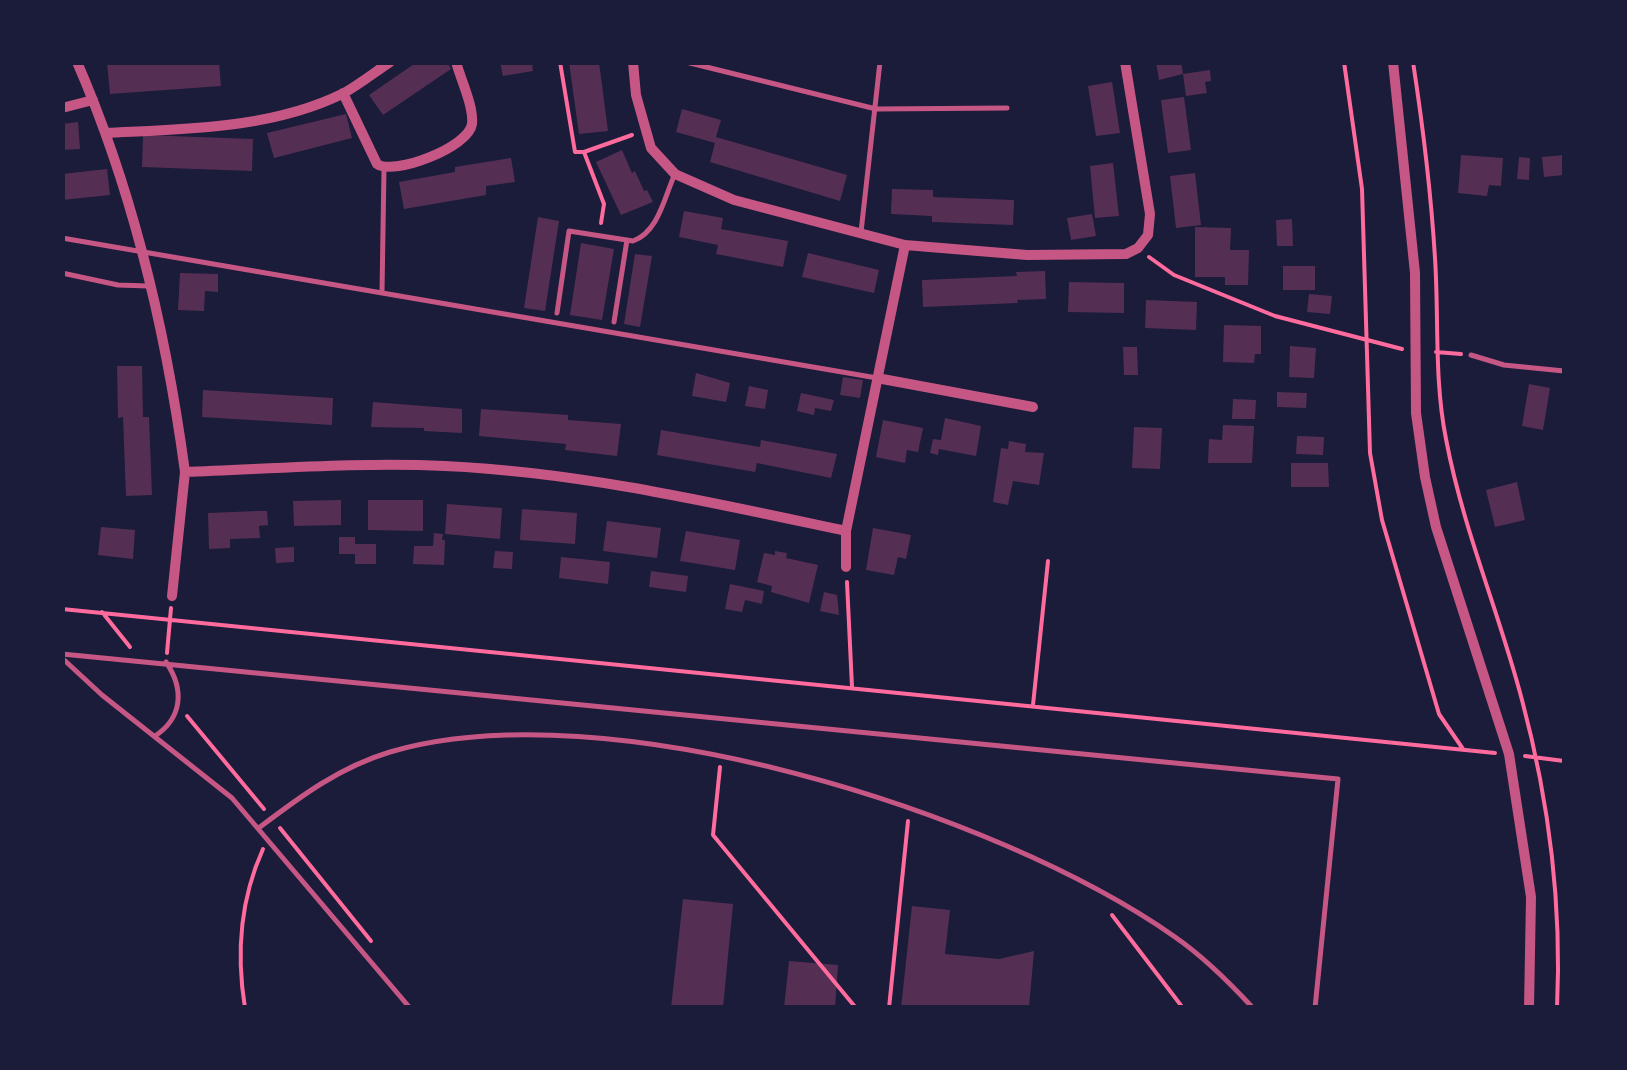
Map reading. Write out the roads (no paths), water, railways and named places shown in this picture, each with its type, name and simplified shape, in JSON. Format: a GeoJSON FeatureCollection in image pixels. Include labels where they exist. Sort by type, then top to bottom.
{"type":"FeatureCollection","features":[{"type":"Feature","properties":{"kind":"street"},"geometry":{"type":"LineString","coordinates":[[77,62],[106,133],[143,251],[172,376],[185,472],[172,596]]}},
{"type":"Feature","properties":{"kind":"street"},"geometry":{"type":"LineString","coordinates":[[106,133],[210,128],[278,116],[343,93],[390,62]]}},
{"type":"Feature","properties":{"kind":"street"},"geometry":{"type":"LineString","coordinates":[[343,93],[377,164],[384,169],[456,146],[469,135],[473,121],[456,62]]}},
{"type":"Feature","properties":{"kind":"street"},"geometry":{"type":"LineString","coordinates":[[633,62],[644,131],[651,148],[675,174],[734,200],[905,245],[1027,255],[1108,256],[1138,248],[1148,235],[1150,214],[1125,62]]}},
{"type":"Feature","properties":{"kind":"street"},"geometry":{"type":"LineString","coordinates":[[1393,62],[1415,272],[1416,414],[1436,527],[1509,754],[1531,897],[1529,1008]]}},
{"type":"Feature","properties":{"kind":"street"},"geometry":{"type":"LineString","coordinates":[[62,108],[94,100]]}},
{"type":"Feature","properties":{"kind":"street"},"geometry":{"type":"LineString","coordinates":[[846,567],[846,531],[905,245]]}},
{"type":"Feature","properties":{"kind":"street"},"geometry":{"type":"LineString","coordinates":[[877,378],[1033,407]]}},
{"type":"Feature","properties":{"kind":"street"},"geometry":{"type":"LineString","coordinates":[[185,472],[446,466],[657,490],[846,531]]}},
{"type":"Feature","properties":{"kind":"lane"},"geometry":{"type":"LineString","coordinates":[[686,62],[876,109],[1007,108]]}},
{"type":"Feature","properties":{"kind":"lane"},"geometry":{"type":"LineString","coordinates":[[861,235],[880,62]]}},
{"type":"Feature","properties":{"kind":"lane"},"geometry":{"type":"LineString","coordinates":[[382,292],[384,169]]}},
{"type":"Feature","properties":{"kind":"lane"},"geometry":{"type":"LineString","coordinates":[[557,313],[569,232],[627,240],[642,238],[650,232],[675,174]]}},
{"type":"Feature","properties":{"kind":"lane"},"geometry":{"type":"LineString","coordinates":[[62,238],[877,378]]}},
{"type":"Feature","properties":{"kind":"lane"},"geometry":{"type":"LineString","coordinates":[[614,322],[627,240]]}},
{"type":"Feature","properties":{"kind":"lane"},"geometry":{"type":"LineString","coordinates":[[62,274],[151,286]]}},
{"type":"Feature","properties":{"kind":"lane"},"geometry":{"type":"LineString","coordinates":[[1471,355],[1504,366],[1564,372]]}},
{"type":"Feature","properties":{"kind":"lane"},"geometry":{"type":"LineString","coordinates":[[62,656],[166,662],[1338,779],[1314,1008]]}},
{"type":"Feature","properties":{"kind":"lane"},"geometry":{"type":"LineString","coordinates":[[62,656],[216,784],[260,827],[410,1008]]}},
{"type":"Feature","properties":{"kind":"lane"},"geometry":{"type":"LineString","coordinates":[[154,736],[170,726],[178,705],[178,683],[166,662]]}},
{"type":"Feature","properties":{"kind":"lane"},"geometry":{"type":"LineString","coordinates":[[260,827],[332,776],[368,760],[417,746],[466,738],[538,735],[612,740],[695,753],[920,811],[1039,860],[1174,936],[1254,1008]]}}]}
